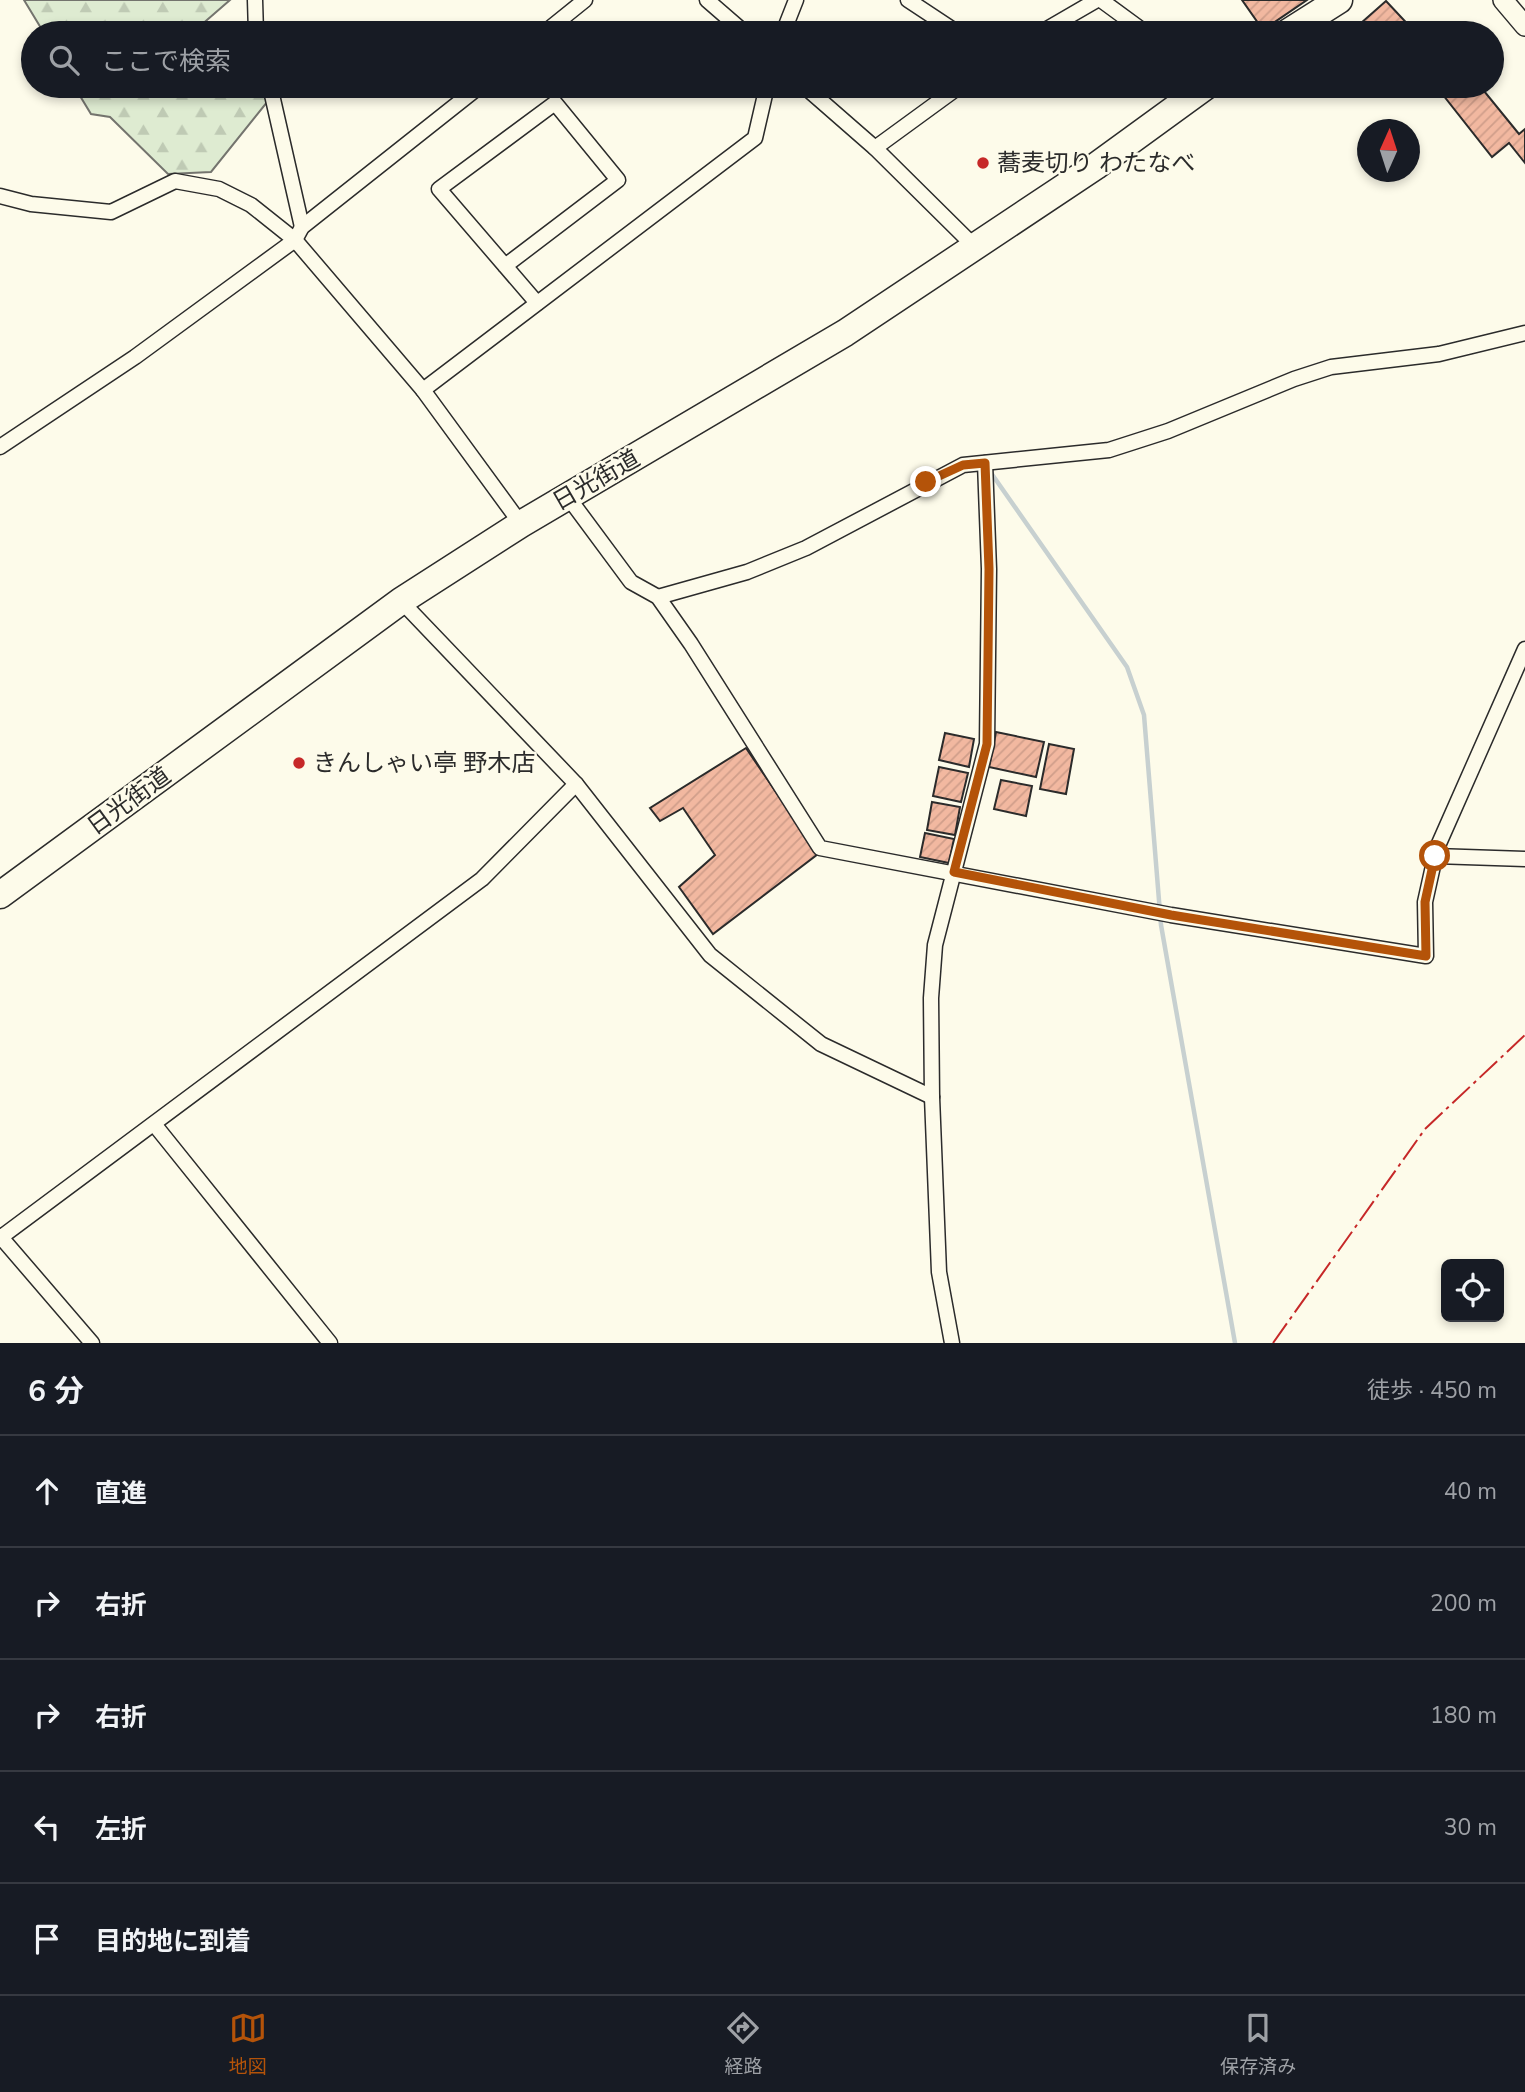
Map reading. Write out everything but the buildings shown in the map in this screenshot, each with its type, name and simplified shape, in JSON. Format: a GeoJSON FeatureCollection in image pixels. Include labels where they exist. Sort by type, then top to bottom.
{"type":"FeatureCollection","features":[{"type":"Feature","properties":{"kind":"highway"},"geometry":{"type":"LineString","coordinates":[[1306,21],[1339,0]]}},
{"type":"Feature","properties":{"kind":"highway","name":"日光街道"},"geometry":{"type":"LineString","coordinates":[[0,895],[401,601],[521,524],[845,333],[1096,166],[1190,98]]}},
{"type":"Feature","properties":{"kind":"street"},"geometry":{"type":"LineString","coordinates":[[256,0],[256,21]]}},
{"type":"Feature","properties":{"kind":"street"},"geometry":{"type":"LineString","coordinates":[[559,21],[586,0]]}},
{"type":"Feature","properties":{"kind":"street"},"geometry":{"type":"LineString","coordinates":[[707,0],[731,21]]}},
{"type":"Feature","properties":{"kind":"street"},"geometry":{"type":"LineString","coordinates":[[788,21],[796,0]]}},
{"type":"Feature","properties":{"kind":"street"},"geometry":{"type":"LineString","coordinates":[[908,0],[940,21]]}},
{"type":"Feature","properties":{"kind":"street"},"geometry":{"type":"LineString","coordinates":[[1061,21],[1099,0],[1129,21]]}},
{"type":"Feature","properties":{"kind":"street"},"geometry":{"type":"LineString","coordinates":[[1503,0],[1525,26]]}},
{"type":"Feature","properties":{"kind":"street"},"geometry":{"type":"LineString","coordinates":[[273,98],[302,227]]}},
{"type":"Feature","properties":{"kind":"street"},"geometry":{"type":"LineString","coordinates":[[0,447],[114,372],[295,240],[302,227],[465,98]]}},
{"type":"Feature","properties":{"kind":"street"},"geometry":{"type":"LineString","coordinates":[[423,390],[755,138],[764,98]]}},
{"type":"Feature","properties":{"kind":"street"},"geometry":{"type":"LineString","coordinates":[[818,98],[875,148],[974,246]]}},
{"type":"Feature","properties":{"kind":"street"},"geometry":{"type":"LineString","coordinates":[[875,148],[944,98]]}},
{"type":"Feature","properties":{"kind":"street"},"geometry":{"type":"LineString","coordinates":[[505,266],[618,180],[555,103],[439,189],[505,266],[537,303]]}},
{"type":"Feature","properties":{"kind":"street"},"geometry":{"type":"LineString","coordinates":[[0,196],[31,204],[111,212],[175,181],[219,189],[251,205],[295,240],[423,390],[521,524]]}},
{"type":"Feature","properties":{"kind":"street"},"geometry":{"type":"LineString","coordinates":[[658,597],[747,572],[806,548],[963,465],[1109,450],[1168,431],[1294,379],[1331,367],[1439,354],[1525,333]]}},
{"type":"Feature","properties":{"kind":"street"},"geometry":{"type":"LineString","coordinates":[[952,1343],[939,1272],[932,1097],[935,945],[987,744],[989,569],[985,463]]}},
{"type":"Feature","properties":{"kind":"street"},"geometry":{"type":"LineString","coordinates":[[568,497],[631,582],[658,597],[691,644],[820,848],[1171,915],[1426,956],[1425,902],[1435,856],[1525,649]]}},
{"type":"Feature","properties":{"kind":"street"},"geometry":{"type":"LineString","coordinates":[[401,601],[576,784],[710,955],[821,1044],[932,1097]]}},
{"type":"Feature","properties":{"kind":"street"},"geometry":{"type":"LineString","coordinates":[[92,1343],[0,1237],[482,879],[576,784]]}},
{"type":"Feature","properties":{"kind":"street"},"geometry":{"type":"LineString","coordinates":[[1435,856],[1525,859]]}},
{"type":"Feature","properties":{"kind":"street"},"geometry":{"type":"LineString","coordinates":[[154,1124],[330,1343]]}},
{"type":"Feature","properties":{"kind":"green space"},"geometry":{"type":"Polygon","coordinates":[[[24,0],[230,0],[206,21],[37,21],[24,0]]]}},
{"type":"Feature","properties":{"kind":"green space"},"geometry":{"type":"Polygon","coordinates":[[[81,98],[270,98],[211,172],[168,174],[110,117],[91,114],[81,98]]]}},
{"type":"Feature","properties":{"kind":"waterway"},"geometry":{"type":"LineString","coordinates":[[989,470],[1127,667],[1144,715],[1161,925],[1235,1343]]}},
{"type":"Feature","properties":{"kind":"power"},"geometry":{"type":"LineString","coordinates":[[1273,1343],[1425,1129],[1525,1035]]}},
{"type":"Feature","properties":{"kind":"place","name":"蕎麦切り わたなべ"},"geometry":{"type":"Point","coordinates":[983,163]}},
{"type":"Feature","properties":{"kind":"place","name":"きんしゃい亭 野木店"},"geometry":{"type":"Point","coordinates":[299,763]}},
{"type":"Feature","properties":{"kind":"route"},"geometry":{"type":"LineString","coordinates":[[926,482],[963,465],[985,463],[989,569],[987,744],[954,872],[1171,915],[1426,956],[1425,902],[1435,856]]}}]}
